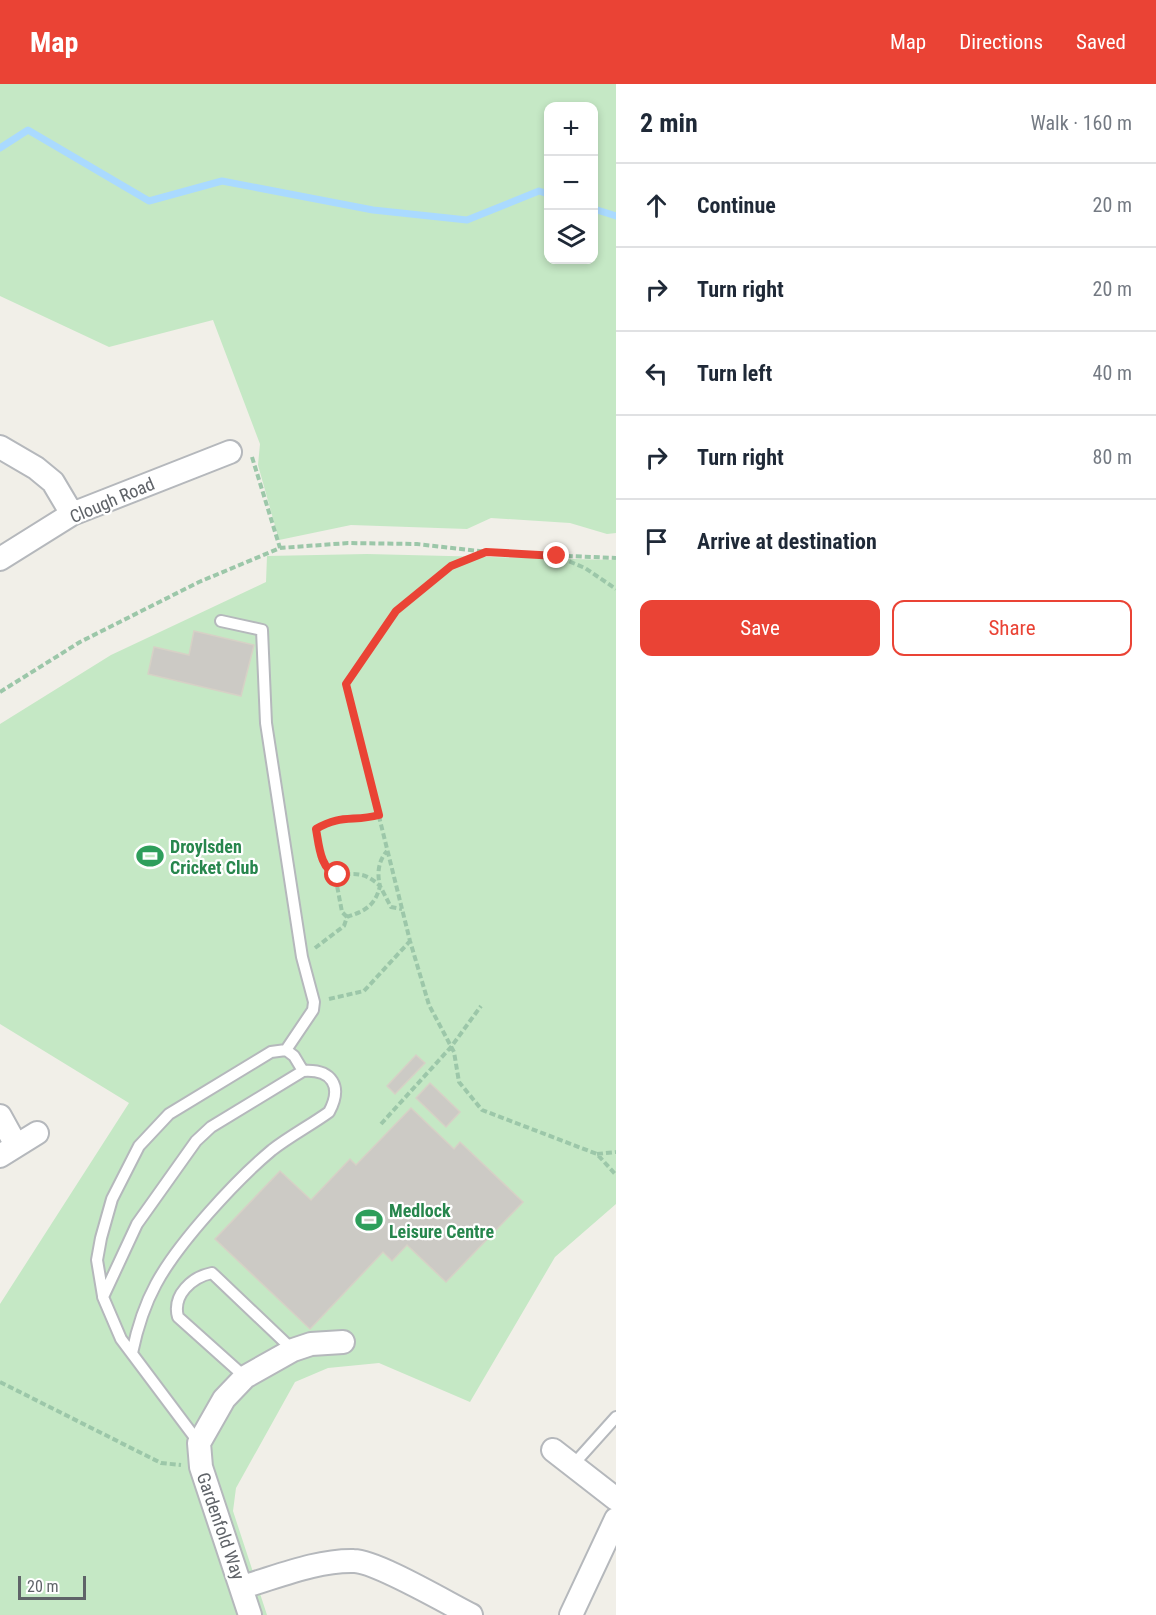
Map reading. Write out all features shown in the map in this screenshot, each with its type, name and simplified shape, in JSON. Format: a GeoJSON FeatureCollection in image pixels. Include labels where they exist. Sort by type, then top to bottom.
{"type":"FeatureCollection","features":[{"type":"Feature","properties":{"kind":"street"},"geometry":{"type":"LineString","coordinates":[[0,447],[36,468],[52,482],[72,514]]}},
{"type":"Feature","properties":{"kind":"street","name":"Clough Road"},"geometry":{"type":"LineString","coordinates":[[0,559],[72,514],[231,452]]}},
{"type":"Feature","properties":{"kind":"street"},"geometry":{"type":"LineString","coordinates":[[0,1116],[8,1150],[37,1133]]}},
{"type":"Feature","properties":{"kind":"street"},"geometry":{"type":"LineString","coordinates":[[198,1443],[224,1399],[245,1377],[293,1350],[311,1344],[343,1342]]}},
{"type":"Feature","properties":{"kind":"street","name":"Gardenfold Way"},"geometry":{"type":"LineString","coordinates":[[198,1443],[201,1467],[250,1615]]}},
{"type":"Feature","properties":{"kind":"street"},"geometry":{"type":"LineString","coordinates":[[553,1450],[616,1499]]}},
{"type":"Feature","properties":{"kind":"street"},"geometry":{"type":"LineString","coordinates":[[571,1615],[616,1519]]}},
{"type":"Feature","properties":{"kind":"street"},"geometry":{"type":"LineString","coordinates":[[242,1587],[321,1565],[356,1561],[397,1577],[471,1615]]}},
{"type":"Feature","properties":{"kind":"lane"},"geometry":{"type":"LineString","coordinates":[[221,621],[262,630],[266,723],[302,957],[314,1002],[313,1010],[286,1050]]}},
{"type":"Feature","properties":{"kind":"lane"},"geometry":{"type":"LineString","coordinates":[[198,1443],[121,1339],[103,1297],[97,1260],[112,1199],[139,1146],[169,1114],[254,1060],[271,1052],[286,1050],[294,1056],[303,1071]]}},
{"type":"Feature","properties":{"kind":"lane"},"geometry":{"type":"LineString","coordinates":[[103,1297],[137,1224],[196,1141],[211,1127],[303,1071],[319,1070],[328,1075],[335,1088],[334,1102],[329,1112],[273,1149],[238,1180],[189,1239],[156,1283],[137,1326],[132,1353]]}},
{"type":"Feature","properties":{"kind":"lane"},"geometry":{"type":"LineString","coordinates":[[245,1377],[178,1317],[178,1300],[184,1290],[201,1275],[212,1273],[293,1350]]}},
{"type":"Feature","properties":{"kind":"lane"},"geometry":{"type":"LineString","coordinates":[[572,1467],[616,1417]]}},
{"type":"Feature","properties":{"kind":"path"},"geometry":{"type":"LineString","coordinates":[[231,452],[252,454],[280,548]]}},
{"type":"Feature","properties":{"kind":"path"},"geometry":{"type":"LineString","coordinates":[[0,692],[80,642],[198,582],[280,548],[348,543],[417,544],[486,552],[616,558]]}},
{"type":"Feature","properties":{"kind":"path"},"geometry":{"type":"LineString","coordinates":[[486,552],[451,566],[396,611],[346,684],[410,941],[429,1005],[451,1047],[459,1082],[482,1110],[597,1154],[616,1175]]}},
{"type":"Feature","properties":{"kind":"path"},"geometry":{"type":"LineString","coordinates":[[557,556],[585,568],[616,589]]}},
{"type":"Feature","properties":{"kind":"path"},"geometry":{"type":"LineString","coordinates":[[347,917],[342,912],[335,875],[322,859],[316,829],[342,817],[360,820],[379,815]]}},
{"type":"Feature","properties":{"kind":"path"},"geometry":{"type":"LineString","coordinates":[[387,851],[382,856],[378,874],[380,886],[391,907],[402,909]]}},
{"type":"Feature","properties":{"kind":"path"},"geometry":{"type":"LineString","coordinates":[[335,875],[360,872],[380,886]]}},
{"type":"Feature","properties":{"kind":"path"},"geometry":{"type":"LineString","coordinates":[[347,917],[367,910],[376,900],[380,886]]}},
{"type":"Feature","properties":{"kind":"path"},"geometry":{"type":"LineString","coordinates":[[302,957],[344,926],[347,917]]}},
{"type":"Feature","properties":{"kind":"path"},"geometry":{"type":"LineString","coordinates":[[314,1002],[364,991],[410,941]]}},
{"type":"Feature","properties":{"kind":"path"},"geometry":{"type":"LineString","coordinates":[[381,1124],[451,1047],[481,1006]]}},
{"type":"Feature","properties":{"kind":"path"},"geometry":{"type":"LineString","coordinates":[[597,1154],[616,1152]]}},
{"type":"Feature","properties":{"kind":"path"},"geometry":{"type":"LineString","coordinates":[[0,1382],[161,1463],[201,1467]]}},
{"type":"Feature","properties":{"kind":"green space"},"geometry":{"type":"Polygon","coordinates":[[[0,84],[616,84],[616,533],[607,534],[570,523],[491,518],[467,529],[351,525],[279,540],[258,465],[260,444],[213,320],[109,347],[0,296],[0,84]]]}},
{"type":"Feature","properties":{"kind":"green space"},"geometry":{"type":"Polygon","coordinates":[[[367,554],[616,560],[616,1204],[555,1257],[470,1402],[379,1363],[328,1368],[295,1382],[236,1488],[233,1511],[267,1615],[0,1615],[0,1304],[129,1103],[0,1024],[0,724],[111,655],[266,582],[267,556],[367,554]]]}},
{"type":"Feature","properties":{"kind":"building"},"geometry":{"type":"Polygon","coordinates":[[[194,631],[254,645],[241,696],[148,674],[154,647],[189,655],[194,631]]]}},
{"type":"Feature","properties":{"kind":"building"},"geometry":{"type":"Polygon","coordinates":[[[416,1055],[425,1063],[395,1094],[387,1086],[416,1055]]]}},
{"type":"Feature","properties":{"kind":"building"},"geometry":{"type":"Polygon","coordinates":[[[430,1083],[460,1112],[446,1127],[416,1098],[430,1083]]]}},
{"type":"Feature","properties":{"kind":"building","name":"Medlock Leisure Centre"},"geometry":{"type":"Polygon","coordinates":[[[411,1108],[454,1149],[460,1142],[523,1202],[446,1282],[407,1245],[392,1261],[383,1252],[310,1329],[215,1239],[280,1171],[311,1200],[350,1159],[356,1165],[411,1108]]]}},
{"type":"Feature","properties":{"kind":"waterway"},"geometry":{"type":"LineString","coordinates":[[0,148],[28,130],[149,201],[222,181],[373,210],[467,220],[539,191],[544,193]]}},
{"type":"Feature","properties":{"kind":"waterway"},"geometry":{"type":"LineString","coordinates":[[597,210],[616,216]]}},
{"type":"Feature","properties":{"kind":"place","name":"Droylsden Cricket Club"},"geometry":{"type":"Point","coordinates":[150,856]}},
{"type":"Feature","properties":{"kind":"place","name":"Medlock Leisure Centre"},"geometry":{"type":"Point","coordinates":[369,1220]}},
{"type":"Feature","properties":{"kind":"route"},"geometry":{"type":"LineString","coordinates":[[338,875],[327,868],[322,859],[316,829],[342,817],[360,820],[379,815],[346,684],[396,611],[451,566],[486,552],[557,556]]}}]}
